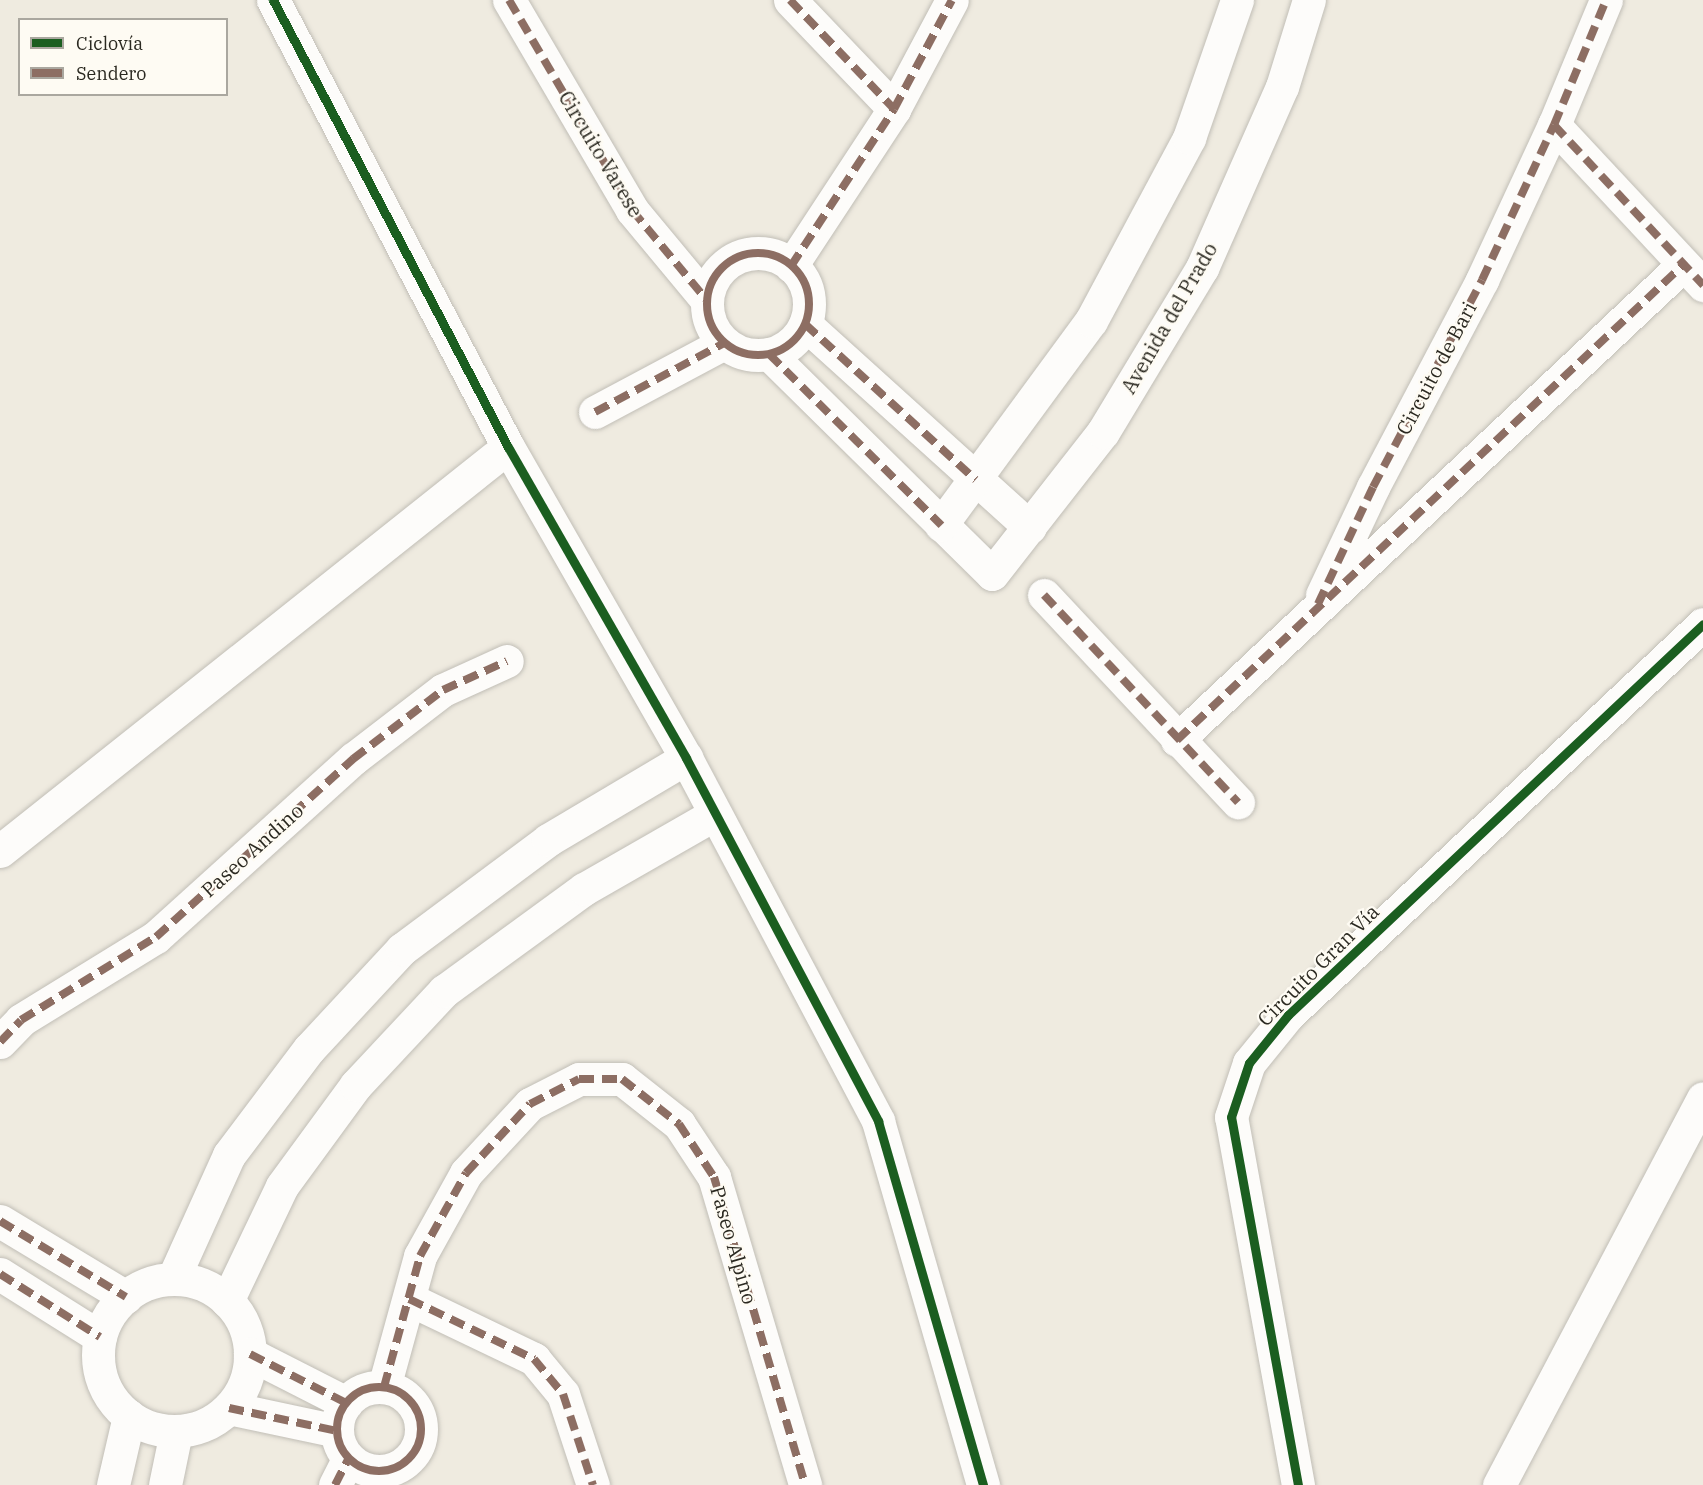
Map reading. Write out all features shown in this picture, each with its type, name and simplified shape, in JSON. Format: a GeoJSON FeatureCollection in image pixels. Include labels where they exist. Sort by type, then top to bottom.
{"type":"FeatureCollection","features":[{"type":"Feature","properties":{"kind":"street"},"geometry":{"type":"LineString","coordinates":[[273,0],[508,447],[686,758],[878,1121],[982,1485]]}},
{"type":"Feature","properties":{"kind":"street","name":"Circuito Varese"},"geometry":{"type":"LineString","coordinates":[[509,0],[632,210],[706,299],[714,330],[724,343]]}},
{"type":"Feature","properties":{"kind":"street"},"geometry":{"type":"LineString","coordinates":[[790,0],[894,109]]}},
{"type":"Feature","properties":{"kind":"street"},"geometry":{"type":"LineString","coordinates":[[791,266],[894,109],[952,0]]}},
{"type":"Feature","properties":{"kind":"street"},"geometry":{"type":"LineString","coordinates":[[769,354],[941,525],[1092,321],[1189,138],[1237,0]]}},
{"type":"Feature","properties":{"kind":"street","name":"Avenida del Prado"},"geometry":{"type":"LineString","coordinates":[[941,525],[992,574],[1103,432],[1202,268],[1282,87],[1309,0]]}},
{"type":"Feature","properties":{"kind":"street","name":"Circuito de Bari"},"geometry":{"type":"LineString","coordinates":[[1315,610],[1373,487],[1482,280],[1554,125],[1606,0]]}},
{"type":"Feature","properties":{"kind":"street","name":"Circuito de Bari"},"geometry":{"type":"LineString","coordinates":[[1177,740],[1315,610],[1694,274],[1554,125]]}},
{"type":"Feature","properties":{"kind":"street"},"geometry":{"type":"LineString","coordinates":[[595,412],[724,343],[738,351],[769,354],[796,338],[805,324],[808,293],[791,266],[762,253],[738,257],[719,270],[706,299]]}},
{"type":"Feature","properties":{"kind":"street"},"geometry":{"type":"LineString","coordinates":[[805,324],[1030,527]]}},
{"type":"Feature","properties":{"kind":"street"},"geometry":{"type":"LineString","coordinates":[[0,851],[508,447]]}},
{"type":"Feature","properties":{"kind":"street"},"geometry":{"type":"LineString","coordinates":[[1044,595],[1177,740],[1238,802]]}},
{"type":"Feature","properties":{"kind":"street","name":"Circuito Gran Vía"},"geometry":{"type":"LineString","coordinates":[[1298,1485],[1231,1118],[1249,1063],[1288,1015],[1703,624]]}},
{"type":"Feature","properties":{"kind":"street","name":"Paseo Andino"},"geometry":{"type":"LineString","coordinates":[[0,1042],[21,1020],[156,937],[353,759],[443,690],[507,661]]}},
{"type":"Feature","properties":{"kind":"street"},"geometry":{"type":"LineString","coordinates":[[173,1279],[229,1155],[309,1049],[402,948],[548,840],[686,758]]}},
{"type":"Feature","properties":{"kind":"street"},"geometry":{"type":"LineString","coordinates":[[227,1301],[282,1186],[356,1085],[444,991],[584,889],[716,814]]}},
{"type":"Feature","properties":{"kind":"street","name":"Paseo Alpino"},"geometry":{"type":"LineString","coordinates":[[384,1387],[420,1256],[466,1173],[530,1104],[579,1078],[621,1079],[679,1124],[714,1177],[805,1485]]}},
{"type":"Feature","properties":{"kind":"street"},"geometry":{"type":"LineString","coordinates":[[1499,1485],[1703,1098]]}},
{"type":"Feature","properties":{"kind":"street"},"geometry":{"type":"LineString","coordinates":[[0,1221],[126,1297]]}},
{"type":"Feature","properties":{"kind":"street"},"geometry":{"type":"LineString","coordinates":[[0,1274],[100,1337]]}},
{"type":"Feature","properties":{"kind":"street"},"geometry":{"type":"LineString","coordinates":[[173,1279],[211,1289],[227,1301],[239,1316],[250,1354],[248,1374],[229,1408],[204,1425],[176,1432],[156,1429],[129,1416],[109,1395],[101,1376],[100,1337],[107,1318],[126,1297],[153,1282],[173,1279]]}},
{"type":"Feature","properties":{"kind":"street"},"geometry":{"type":"LineString","coordinates":[[409,1299],[534,1359],[563,1394],[593,1485]]}},
{"type":"Feature","properties":{"kind":"street"},"geometry":{"type":"LineString","coordinates":[[250,1354],[342,1444],[374,1470],[389,1470],[407,1459],[419,1441],[421,1427],[410,1401],[384,1387],[356,1393],[342,1444]]}},
{"type":"Feature","properties":{"kind":"street"},"geometry":{"type":"LineString","coordinates":[[229,1408],[342,1444]]}},
{"type":"Feature","properties":{"kind":"street"},"geometry":{"type":"LineString","coordinates":[[113,1485],[129,1416]]}},
{"type":"Feature","properties":{"kind":"street"},"geometry":{"type":"LineString","coordinates":[[165,1485],[176,1432]]}},
{"type":"Feature","properties":{"kind":"marked path"},"geometry":{"type":"LineString","coordinates":[[509,0],[632,210],[706,299]]}},
{"type":"Feature","properties":{"kind":"marked path"},"geometry":{"type":"LineString","coordinates":[[790,0],[894,109]]}},
{"type":"Feature","properties":{"kind":"marked path"},"geometry":{"type":"LineString","coordinates":[[791,266],[894,109],[952,0]]}},
{"type":"Feature","properties":{"kind":"marked path"},"geometry":{"type":"LineString","coordinates":[[1318,604],[1373,487],[1482,280],[1554,125],[1606,0]]}},
{"type":"Feature","properties":{"kind":"marked path"},"geometry":{"type":"LineString","coordinates":[[1554,125],[1703,285]]}},
{"type":"Feature","properties":{"kind":"marked path"},"geometry":{"type":"LineString","coordinates":[[758,253],[777,257],[794,268],[805,285],[809,304],[805,323],[794,340],[777,351],[758,355],[739,351],[722,340],[711,323],[707,304],[711,285],[722,268],[739,257],[758,253]]}},
{"type":"Feature","properties":{"kind":"marked path"},"geometry":{"type":"LineString","coordinates":[[1177,740],[1684,264]]}},
{"type":"Feature","properties":{"kind":"marked path"},"geometry":{"type":"LineString","coordinates":[[805,324],[976,480]]}},
{"type":"Feature","properties":{"kind":"marked path"},"geometry":{"type":"LineString","coordinates":[[595,412],[724,343]]}},
{"type":"Feature","properties":{"kind":"marked path"},"geometry":{"type":"LineString","coordinates":[[769,354],[941,525]]}},
{"type":"Feature","properties":{"kind":"marked path"},"geometry":{"type":"LineString","coordinates":[[1044,595],[1238,802]]}},
{"type":"Feature","properties":{"kind":"marked path"},"geometry":{"type":"LineString","coordinates":[[0,1042],[21,1020],[156,937],[353,759],[443,690],[507,661]]}},
{"type":"Feature","properties":{"kind":"marked path"},"geometry":{"type":"LineString","coordinates":[[384,1387],[420,1256],[466,1173],[530,1104],[579,1079],[622,1079],[679,1124],[714,1177],[805,1485]]}},
{"type":"Feature","properties":{"kind":"marked path"},"geometry":{"type":"LineString","coordinates":[[0,1221],[126,1297]]}},
{"type":"Feature","properties":{"kind":"marked path"},"geometry":{"type":"LineString","coordinates":[[0,1274],[100,1337]]}},
{"type":"Feature","properties":{"kind":"marked path"},"geometry":{"type":"LineString","coordinates":[[409,1299],[534,1359],[563,1394],[593,1485]]}},
{"type":"Feature","properties":{"kind":"marked path"},"geometry":{"type":"LineString","coordinates":[[250,1354],[346,1403]]}},
{"type":"Feature","properties":{"kind":"marked path"},"geometry":{"type":"LineString","coordinates":[[379,1387],[402,1394],[414,1406],[421,1429],[414,1452],[402,1464],[379,1471],[356,1464],[344,1452],[337,1429],[344,1406],[356,1394],[379,1387]]}},
{"type":"Feature","properties":{"kind":"marked path"},"geometry":{"type":"LineString","coordinates":[[229,1408],[337,1431]]}},
{"type":"Feature","properties":{"kind":"marked path"},"geometry":{"type":"LineString","coordinates":[[335,1485],[349,1458]]}},
{"type":"Feature","properties":{"kind":"cycle path"},"geometry":{"type":"LineString","coordinates":[[273,0],[508,447],[686,758],[878,1121],[983,1485]]}},
{"type":"Feature","properties":{"kind":"cycle path"},"geometry":{"type":"LineString","coordinates":[[1298,1485],[1231,1117],[1249,1063],[1288,1015],[1703,624]]}}]}
